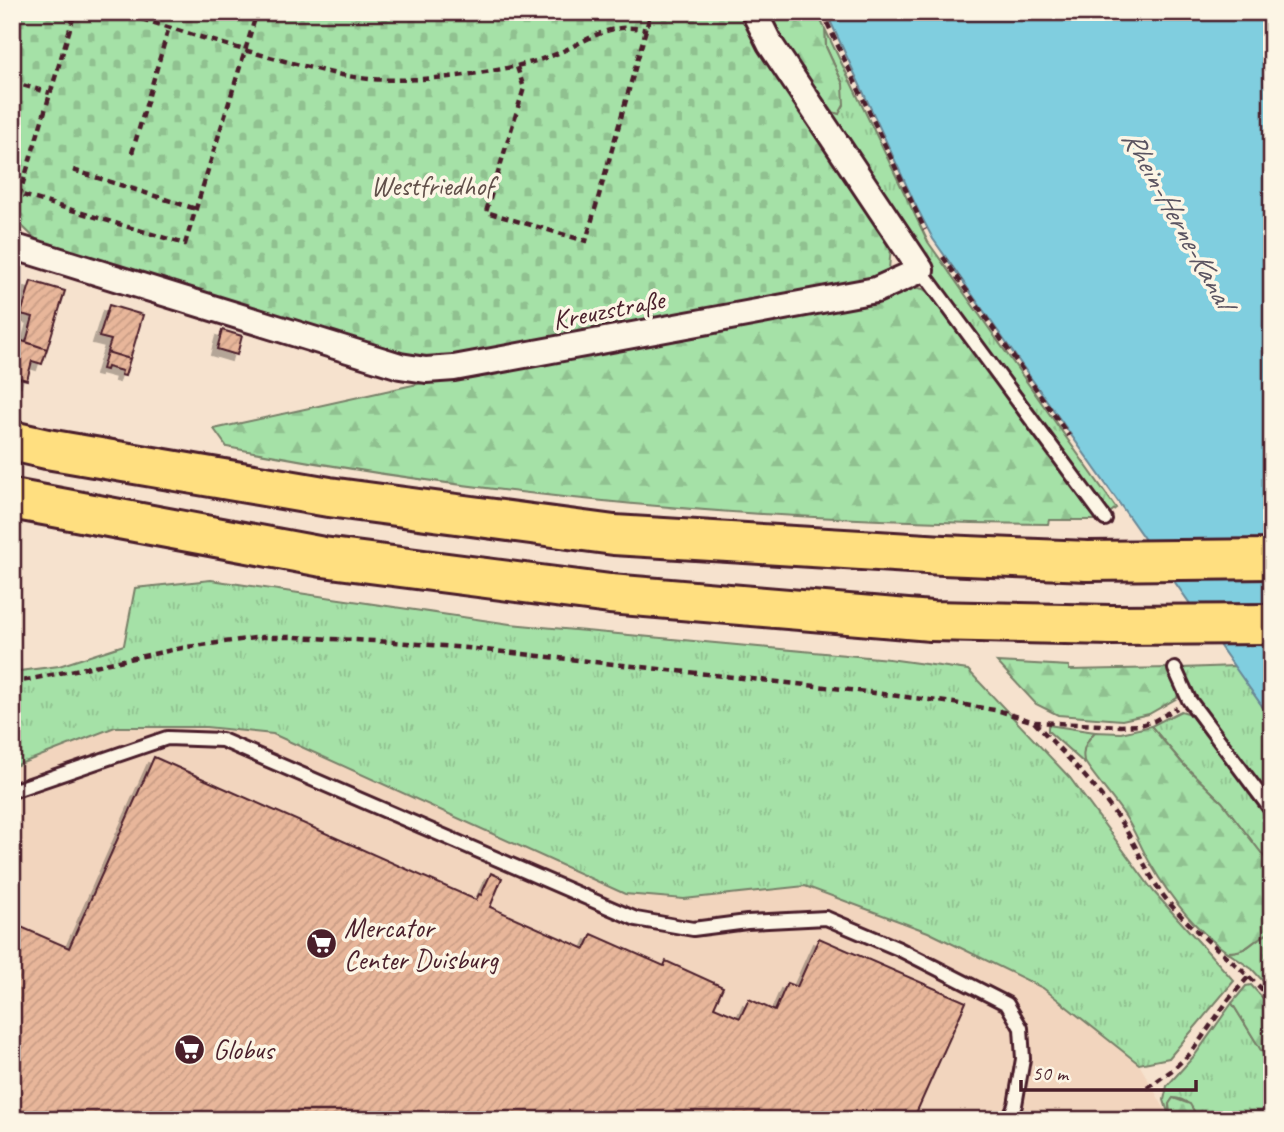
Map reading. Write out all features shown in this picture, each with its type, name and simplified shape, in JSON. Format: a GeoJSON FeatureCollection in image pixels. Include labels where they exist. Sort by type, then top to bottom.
{"type":"FeatureCollection","features":[{"type":"Feature","properties":{"kind":"highway"},"geometry":{"type":"LineString","coordinates":[[12,441],[329,497],[614,535],[1088,561],[1272,559]]}},
{"type":"Feature","properties":{"kind":"highway"},"geometry":{"type":"LineString","coordinates":[[12,499],[323,557],[610,594],[931,621],[1111,625],[1272,624]]}},
{"type":"Feature","properties":{"kind":"street"},"geometry":{"type":"LineString","coordinates":[[754,12],[770,44],[921,270]]}},
{"type":"Feature","properties":{"kind":"street","name":"Kreuzstraße"},"geometry":{"type":"LineString","coordinates":[[12,246],[400,366],[426,370],[454,368],[876,289],[921,270]]}},
{"type":"Feature","properties":{"kind":"lane"},"geometry":{"type":"LineString","coordinates":[[921,270],[1105,519]]}},
{"type":"Feature","properties":{"kind":"lane"},"geometry":{"type":"LineString","coordinates":[[1175,668],[1189,700],[1272,811]]}},
{"type":"Feature","properties":{"kind":"lane"},"geometry":{"type":"LineString","coordinates":[[12,791],[167,738],[222,740],[636,919],[694,929],[747,922],[826,918],[899,949],[1007,1004],[1021,1028],[1023,1059],[1015,1105],[1008,1120]]}},
{"type":"Feature","properties":{"kind":"path"},"geometry":{"type":"LineString","coordinates":[[12,219],[15,193],[75,12]]}},
{"type":"Feature","properties":{"kind":"path"},"geometry":{"type":"LineString","coordinates":[[119,12],[336,75],[372,79],[439,78],[517,67],[551,56],[609,29],[630,26],[647,30]]}},
{"type":"Feature","properties":{"kind":"path"},"geometry":{"type":"LineString","coordinates":[[15,193],[185,244],[257,12]]}},
{"type":"Feature","properties":{"kind":"path"},"geometry":{"type":"LineString","coordinates":[[517,67],[524,88],[486,212],[586,241],[651,12]]}},
{"type":"Feature","properties":{"kind":"path"},"geometry":{"type":"LineString","coordinates":[[822,12],[931,240]]}},
{"type":"Feature","properties":{"kind":"path"},"geometry":{"type":"LineString","coordinates":[[132,153],[169,27]]}},
{"type":"Feature","properties":{"kind":"path"},"geometry":{"type":"LineString","coordinates":[[12,82],[50,93]]}},
{"type":"Feature","properties":{"kind":"path"},"geometry":{"type":"LineString","coordinates":[[73,170],[196,209]]}},
{"type":"Feature","properties":{"kind":"path"},"geometry":{"type":"LineString","coordinates":[[939,251],[1071,440]]}},
{"type":"Feature","properties":{"kind":"path"},"geometry":{"type":"LineString","coordinates":[[12,682],[187,647],[262,637],[343,639],[467,648],[942,701],[1000,711],[1034,722],[1096,726],[1140,725],[1167,715],[1189,700]]}},
{"type":"Feature","properties":{"kind":"path"},"geometry":{"type":"LineString","coordinates":[[1034,722],[1095,786],[1121,821],[1144,865],[1169,904],[1213,948],[1250,975],[1272,1000]]}},
{"type":"Feature","properties":{"kind":"path"},"geometry":{"type":"LineString","coordinates":[[1147,1088],[1171,1072],[1192,1053],[1229,999],[1250,975]]}},
{"type":"Feature","properties":{"kind":"shaded area","name":"Mercator Center Duisburg"},"geometry":{"type":"Polygon","coordinates":[[[115,727],[206,727],[273,734],[684,899],[804,886],[928,932],[1043,988],[1139,1064],[1171,1120],[12,1120],[12,767],[115,727]]]}},
{"type":"Feature","properties":{"kind":"green space","name":"Westfriedhof"},"geometry":{"type":"Polygon","coordinates":[[[12,12],[744,12],[756,45],[891,247],[889,269],[869,280],[460,356],[400,358],[45,248],[22,226],[12,223],[12,12]]]}},
{"type":"Feature","properties":{"kind":"green space"},"geometry":{"type":"Polygon","coordinates":[[[772,12],[817,12],[825,29],[826,47],[843,84],[844,105],[839,114],[833,112],[801,68],[770,18],[772,12]]]}},
{"type":"Feature","properties":{"kind":"green space"},"geometry":{"type":"Polygon","coordinates":[[[770,18],[801,68],[833,112],[839,114],[843,84],[826,47],[825,29],[928,242],[1116,508],[1108,514],[939,284],[770,30],[770,18]]]}},
{"type":"Feature","properties":{"kind":"green space"},"geometry":{"type":"Polygon","coordinates":[[[914,287],[932,295],[1098,520],[1049,520],[1048,524],[842,518],[533,494],[430,481],[227,447],[214,429],[413,385],[914,287]]]}},
{"type":"Feature","properties":{"kind":"green space"},"geometry":{"type":"Polygon","coordinates":[[[211,580],[510,624],[889,659],[968,670],[1070,778],[1154,892],[1234,981],[1169,1058],[1139,1064],[1043,988],[928,932],[805,886],[684,899],[625,894],[273,734],[206,727],[115,727],[12,767],[12,672],[59,666],[124,645],[135,588],[211,580]]]}},
{"type":"Feature","properties":{"kind":"green space"},"geometry":{"type":"Polygon","coordinates":[[[997,662],[1069,666],[1069,670],[1169,668],[1178,693],[1177,698],[1149,714],[1122,720],[1058,715],[1036,704],[997,662]]]}},
{"type":"Feature","properties":{"kind":"green space"},"geometry":{"type":"Polygon","coordinates":[[[1235,666],[1272,720],[1272,802],[1202,707],[1182,668],[1235,666]]]}},
{"type":"Feature","properties":{"kind":"green space"},"geometry":{"type":"Polygon","coordinates":[[[1181,711],[1191,714],[1272,821],[1272,867],[1222,802],[1184,765],[1151,726],[1181,711]]]}},
{"type":"Feature","properties":{"kind":"green space"},"geometry":{"type":"Polygon","coordinates":[[[1048,725],[1095,732],[1086,746],[1084,763],[1048,731],[1048,725]]]}},
{"type":"Feature","properties":{"kind":"green space"},"geometry":{"type":"Polygon","coordinates":[[[1151,726],[1184,765],[1222,802],[1272,867],[1272,932],[1246,948],[1227,952],[1184,912],[1157,875],[1125,816],[1084,760],[1084,748],[1095,732],[1121,733],[1151,726]]]}},
{"type":"Feature","properties":{"kind":"green space"},"geometry":{"type":"Polygon","coordinates":[[[1272,932],[1272,991],[1252,969],[1227,952],[1246,948],[1272,932]]]}},
{"type":"Feature","properties":{"kind":"green space"},"geometry":{"type":"Polygon","coordinates":[[[1251,985],[1272,1008],[1272,1068],[1232,1003],[1246,986],[1251,985]]]}},
{"type":"Feature","properties":{"kind":"green space"},"geometry":{"type":"Polygon","coordinates":[[[1232,1003],[1272,1068],[1272,1120],[1199,1120],[1189,1105],[1173,1098],[1169,1104],[1169,1116],[1164,1100],[1167,1086],[1195,1055],[1232,1003]]]}},
{"type":"Feature","properties":{"kind":"green space"},"geometry":{"type":"Polygon","coordinates":[[[1173,1098],[1190,1104],[1199,1120],[1171,1120],[1169,1104],[1173,1098]]]}},
{"type":"Feature","properties":{"kind":"water","name":"Rhein-Herne-Kanal"},"geometry":{"type":"Polygon","coordinates":[[[826,12],[1272,12],[1272,720],[933,239],[826,12]]]}},
{"type":"Feature","properties":{"kind":"building"},"geometry":{"type":"Polygon","coordinates":[[[31,281],[65,291],[47,349],[26,342],[33,317],[21,314],[31,281]]]}},
{"type":"Feature","properties":{"kind":"building"},"geometry":{"type":"Polygon","coordinates":[[[109,305],[143,315],[130,359],[107,352],[111,340],[99,337],[109,305]]]}},
{"type":"Feature","properties":{"kind":"building"},"geometry":{"type":"Polygon","coordinates":[[[222,330],[242,336],[237,355],[217,349],[222,330]]]}},
{"type":"Feature","properties":{"kind":"building"},"geometry":{"type":"Polygon","coordinates":[[[19,340],[47,349],[42,364],[32,361],[27,380],[12,376],[12,362],[19,340]]]}},
{"type":"Feature","properties":{"kind":"building"},"geometry":{"type":"Polygon","coordinates":[[[107,352],[130,359],[125,376],[121,375],[122,371],[107,367],[106,370],[102,369],[107,352]]]}},
{"type":"Feature","properties":{"kind":"building","name":"Mercator Center Duisburg"},"geometry":{"type":"Polygon","coordinates":[[[154,757],[476,900],[491,873],[502,878],[490,907],[585,949],[592,934],[664,966],[666,961],[723,987],[714,1007],[740,1018],[749,999],[775,1011],[787,983],[797,987],[819,938],[966,1002],[913,1120],[447,1120],[431,1113],[412,1120],[12,1120],[12,923],[69,948],[154,757]]]}},
{"type":"Feature","properties":{"kind":"place","name":"Mercator Center Duisburg"},"geometry":{"type":"Point","coordinates":[321,943]}},
{"type":"Feature","properties":{"kind":"place","name":"Globus"},"geometry":{"type":"Point","coordinates":[190,1049]}}]}
